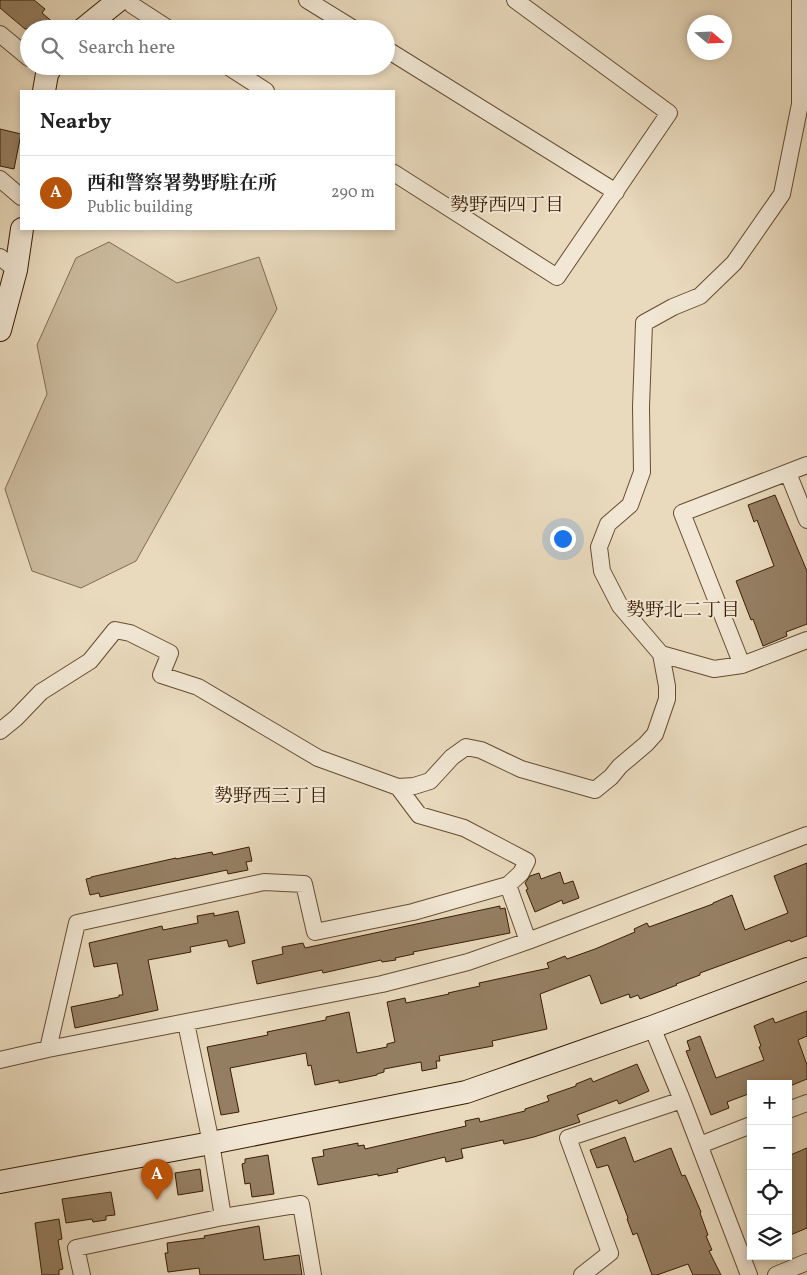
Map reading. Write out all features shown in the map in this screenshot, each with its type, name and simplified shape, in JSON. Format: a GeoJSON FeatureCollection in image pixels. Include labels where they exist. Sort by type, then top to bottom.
{"type":"FeatureCollection","features":[{"type":"Feature","properties":{"kind":"street"},"geometry":{"type":"LineString","coordinates":[[93,20],[119,0]]}},
{"type":"Feature","properties":{"kind":"street"},"geometry":{"type":"LineString","coordinates":[[129,0],[132,5],[155,20]]}},
{"type":"Feature","properties":{"kind":"street"},"geometry":{"type":"LineString","coordinates":[[307,0],[339,20]]}},
{"type":"Feature","properties":{"kind":"street"},"geometry":{"type":"LineString","coordinates":[[395,174],[557,277],[669,113],[518,0]]}},
{"type":"Feature","properties":{"kind":"street"},"geometry":{"type":"LineString","coordinates":[[0,731],[16,718],[41,692],[90,661],[115,630],[130,633],[170,653],[161,675],[198,687],[318,758],[398,787],[414,786],[430,781],[452,757],[466,746],[481,750],[521,768],[595,790],[611,777],[620,766],[655,734],[668,699],[662,654],[620,606],[602,571],[599,547],[608,524],[630,505],[642,472],[641,407],[644,323],[673,307],[700,296],[734,263],[782,194],[800,104],[800,0]]}},
{"type":"Feature","properties":{"kind":"street"},"geometry":{"type":"LineString","coordinates":[[0,34],[20,51]]}},
{"type":"Feature","properties":{"kind":"street"},"geometry":{"type":"LineString","coordinates":[[395,55],[616,192]]}},
{"type":"Feature","properties":{"kind":"street"},"geometry":{"type":"LineString","coordinates":[[241,75],[264,90]]}},
{"type":"Feature","properties":{"kind":"street"},"geometry":{"type":"LineString","coordinates":[[0,179],[20,196]]}},
{"type":"Feature","properties":{"kind":"street"},"geometry":{"type":"LineString","coordinates":[[0,330],[8,263],[22,230]]}},
{"type":"Feature","properties":{"kind":"street"},"geometry":{"type":"LineString","coordinates":[[742,665],[682,513],[807,466]]}},
{"type":"Feature","properties":{"kind":"street"},"geometry":{"type":"LineString","coordinates":[[788,473],[807,520]]}},
{"type":"Feature","properties":{"kind":"street"},"geometry":{"type":"LineString","coordinates":[[662,654],[714,669],[742,665],[807,640]]}},
{"type":"Feature","properties":{"kind":"street"},"geometry":{"type":"LineString","coordinates":[[48,1049],[76,923],[264,882],[304,884],[315,932],[413,912],[508,885],[521,873],[527,861],[464,828],[419,815],[398,787]]}},
{"type":"Feature","properties":{"kind":"street"},"geometry":{"type":"LineString","coordinates":[[0,1060],[382,984],[468,962],[807,835]]}},
{"type":"Feature","properties":{"kind":"street"},"geometry":{"type":"LineString","coordinates":[[508,885],[528,941]]}},
{"type":"Feature","properties":{"kind":"street"},"geometry":{"type":"LineString","coordinates":[[0,1182],[466,1092],[652,1027],[807,969]]}},
{"type":"Feature","properties":{"kind":"street"},"geometry":{"type":"LineString","coordinates":[[186,1023],[211,1142],[223,1217]]}},
{"type":"Feature","properties":{"kind":"street"},"geometry":{"type":"LineString","coordinates":[[652,1027],[700,1145],[749,1275]]}},
{"type":"Feature","properties":{"kind":"street"},"geometry":{"type":"LineString","coordinates":[[582,1275],[610,1253],[568,1138],[682,1100]]}},
{"type":"Feature","properties":{"kind":"street"},"geometry":{"type":"LineString","coordinates":[[792,1109],[807,1103]]}},
{"type":"Feature","properties":{"kind":"street"},"geometry":{"type":"LineString","coordinates":[[700,1145],[747,1127]]}},
{"type":"Feature","properties":{"kind":"street"},"geometry":{"type":"LineString","coordinates":[[82,1275],[76,1248],[223,1217],[301,1204],[313,1275]]}},
{"type":"Feature","properties":{"kind":"street"},"geometry":{"type":"LineString","coordinates":[[776,1275],[807,1262]]}},
{"type":"Feature","properties":{"kind":"shaded area"},"geometry":{"type":"Polygon","coordinates":[[[109,242],[177,283],[259,257],[277,309],[136,561],[81,588],[32,571],[5,489],[47,394],[37,345],[76,258],[109,242]]]}},
{"type":"Feature","properties":{"kind":"building"},"geometry":{"type":"Polygon","coordinates":[[[0,0],[34,0],[45,9],[42,13],[50,20],[20,20],[20,25],[0,8],[0,0]]]}},
{"type":"Feature","properties":{"kind":"building"},"geometry":{"type":"Polygon","coordinates":[[[0,129],[20,134],[14,169],[0,166],[0,129]]]}},
{"type":"Feature","properties":{"kind":"building"},"geometry":{"type":"Polygon","coordinates":[[[775,495],[807,571],[807,624],[786,632],[787,636],[763,646],[736,581],[774,566],[757,520],[754,522],[748,505],[775,495]]]}},
{"type":"Feature","properties":{"kind":"building"},"geometry":{"type":"Polygon","coordinates":[[[249,847],[252,861],[246,862],[248,870],[228,874],[227,870],[100,897],[99,893],[90,895],[86,879],[176,858],[212,852],[213,855],[249,847]]]}},
{"type":"Feature","properties":{"kind":"building"},"geometry":{"type":"Polygon","coordinates":[[[807,863],[807,936],[791,942],[790,940],[700,973],[700,975],[677,985],[640,999],[638,995],[630,998],[629,994],[601,1004],[590,975],[540,994],[547,1029],[492,1041],[493,1046],[439,1056],[440,1061],[436,1061],[437,1068],[422,1071],[421,1062],[384,1069],[384,1072],[377,1075],[339,1083],[339,1080],[315,1085],[311,1065],[308,1066],[306,1053],[230,1068],[239,1112],[221,1115],[207,1047],[268,1035],[267,1032],[326,1020],[326,1017],[349,1012],[357,1053],[387,1047],[387,1044],[395,1042],[387,1002],[405,998],[406,1003],[449,994],[480,986],[479,983],[549,968],[547,963],[565,956],[567,959],[595,949],[635,932],[634,929],[647,923],[649,927],[713,904],[732,895],[745,930],[788,913],[774,876],[807,863]]]}},
{"type":"Feature","properties":{"kind":"building"},"geometry":{"type":"Polygon","coordinates":[[[560,872],[564,884],[573,881],[579,898],[563,904],[562,900],[535,912],[525,883],[530,876],[539,873],[541,879],[560,872]]]}},
{"type":"Feature","properties":{"kind":"building"},"geometry":{"type":"Polygon","coordinates":[[[500,906],[500,909],[505,908],[510,933],[413,952],[414,954],[395,958],[396,960],[382,962],[381,960],[323,973],[322,970],[257,984],[252,961],[283,954],[282,947],[303,943],[305,948],[500,906]]]}},
{"type":"Feature","properties":{"kind":"building"},"geometry":{"type":"Polygon","coordinates":[[[238,911],[245,943],[229,947],[227,940],[190,947],[191,952],[148,960],[158,1010],[75,1028],[71,1007],[123,995],[117,963],[94,967],[89,943],[162,926],[163,930],[198,923],[197,916],[214,913],[214,916],[238,911]]]}},
{"type":"Feature","properties":{"kind":"building"},"geometry":{"type":"Polygon","coordinates":[[[807,1011],[807,1036],[798,1040],[807,1065],[807,1079],[792,1085],[792,1080],[747,1080],[747,1094],[727,1102],[729,1108],[711,1115],[686,1051],[690,1050],[687,1041],[700,1036],[716,1078],[764,1060],[754,1026],[773,1018],[775,1023],[807,1011]]]}},
{"type":"Feature","properties":{"kind":"building"},"geometry":{"type":"Polygon","coordinates":[[[637,1064],[649,1091],[619,1104],[617,1100],[577,1115],[580,1122],[534,1137],[504,1144],[503,1140],[461,1149],[463,1158],[446,1162],[445,1157],[397,1169],[398,1172],[318,1185],[312,1158],[324,1156],[323,1150],[358,1143],[358,1146],[364,1145],[365,1149],[466,1126],[465,1121],[479,1118],[480,1122],[525,1111],[525,1109],[549,1101],[547,1096],[576,1086],[576,1084],[591,1078],[593,1082],[637,1064]]]}},
{"type":"Feature","properties":{"kind":"building"},"geometry":{"type":"Polygon","coordinates":[[[625,1137],[634,1162],[671,1148],[682,1176],[685,1175],[701,1212],[708,1235],[706,1236],[712,1250],[709,1251],[721,1275],[693,1275],[688,1264],[652,1275],[637,1233],[633,1235],[608,1165],[597,1168],[590,1150],[625,1137]]]}},
{"type":"Feature","properties":{"kind":"building"},"geometry":{"type":"Polygon","coordinates":[[[807,1148],[807,1228],[792,1234],[792,1170],[792,1154],[807,1148]]]}},
{"type":"Feature","properties":{"kind":"building"},"geometry":{"type":"Polygon","coordinates":[[[268,1155],[274,1194],[252,1197],[250,1183],[245,1184],[242,1164],[245,1163],[245,1159],[268,1155]]]}},
{"type":"Feature","properties":{"kind":"building"},"geometry":{"type":"Polygon","coordinates":[[[200,1169],[203,1191],[178,1195],[175,1173],[200,1169]]]}},
{"type":"Feature","properties":{"kind":"building"},"geometry":{"type":"Polygon","coordinates":[[[111,1192],[115,1215],[106,1216],[106,1220],[93,1222],[92,1219],[66,1223],[62,1199],[111,1192]]]}},
{"type":"Feature","properties":{"kind":"building"},"geometry":{"type":"Polygon","coordinates":[[[59,1219],[62,1239],[58,1240],[63,1269],[59,1270],[59,1275],[42,1275],[35,1223],[59,1219]]]}},
{"type":"Feature","properties":{"kind":"building"},"geometry":{"type":"Polygon","coordinates":[[[259,1226],[264,1260],[299,1255],[302,1275],[200,1275],[199,1268],[168,1272],[165,1253],[168,1253],[167,1243],[205,1238],[204,1236],[259,1226]]]}},
{"type":"Feature","properties":{"kind":"place","name":"西和警察署勢野駐在所"},"geometry":{"type":"Point","coordinates":[157,1200]}},
{"type":"Feature","properties":{"kind":"district","name":"勢野西四丁目"},"geometry":{"type":"Point","coordinates":[507,204]}},
{"type":"Feature","properties":{"kind":"district","name":"勢野北二丁目"},"geometry":{"type":"Point","coordinates":[683,609]}},
{"type":"Feature","properties":{"kind":"district","name":"勢野西三丁目"},"geometry":{"type":"Point","coordinates":[271,795]}}]}
